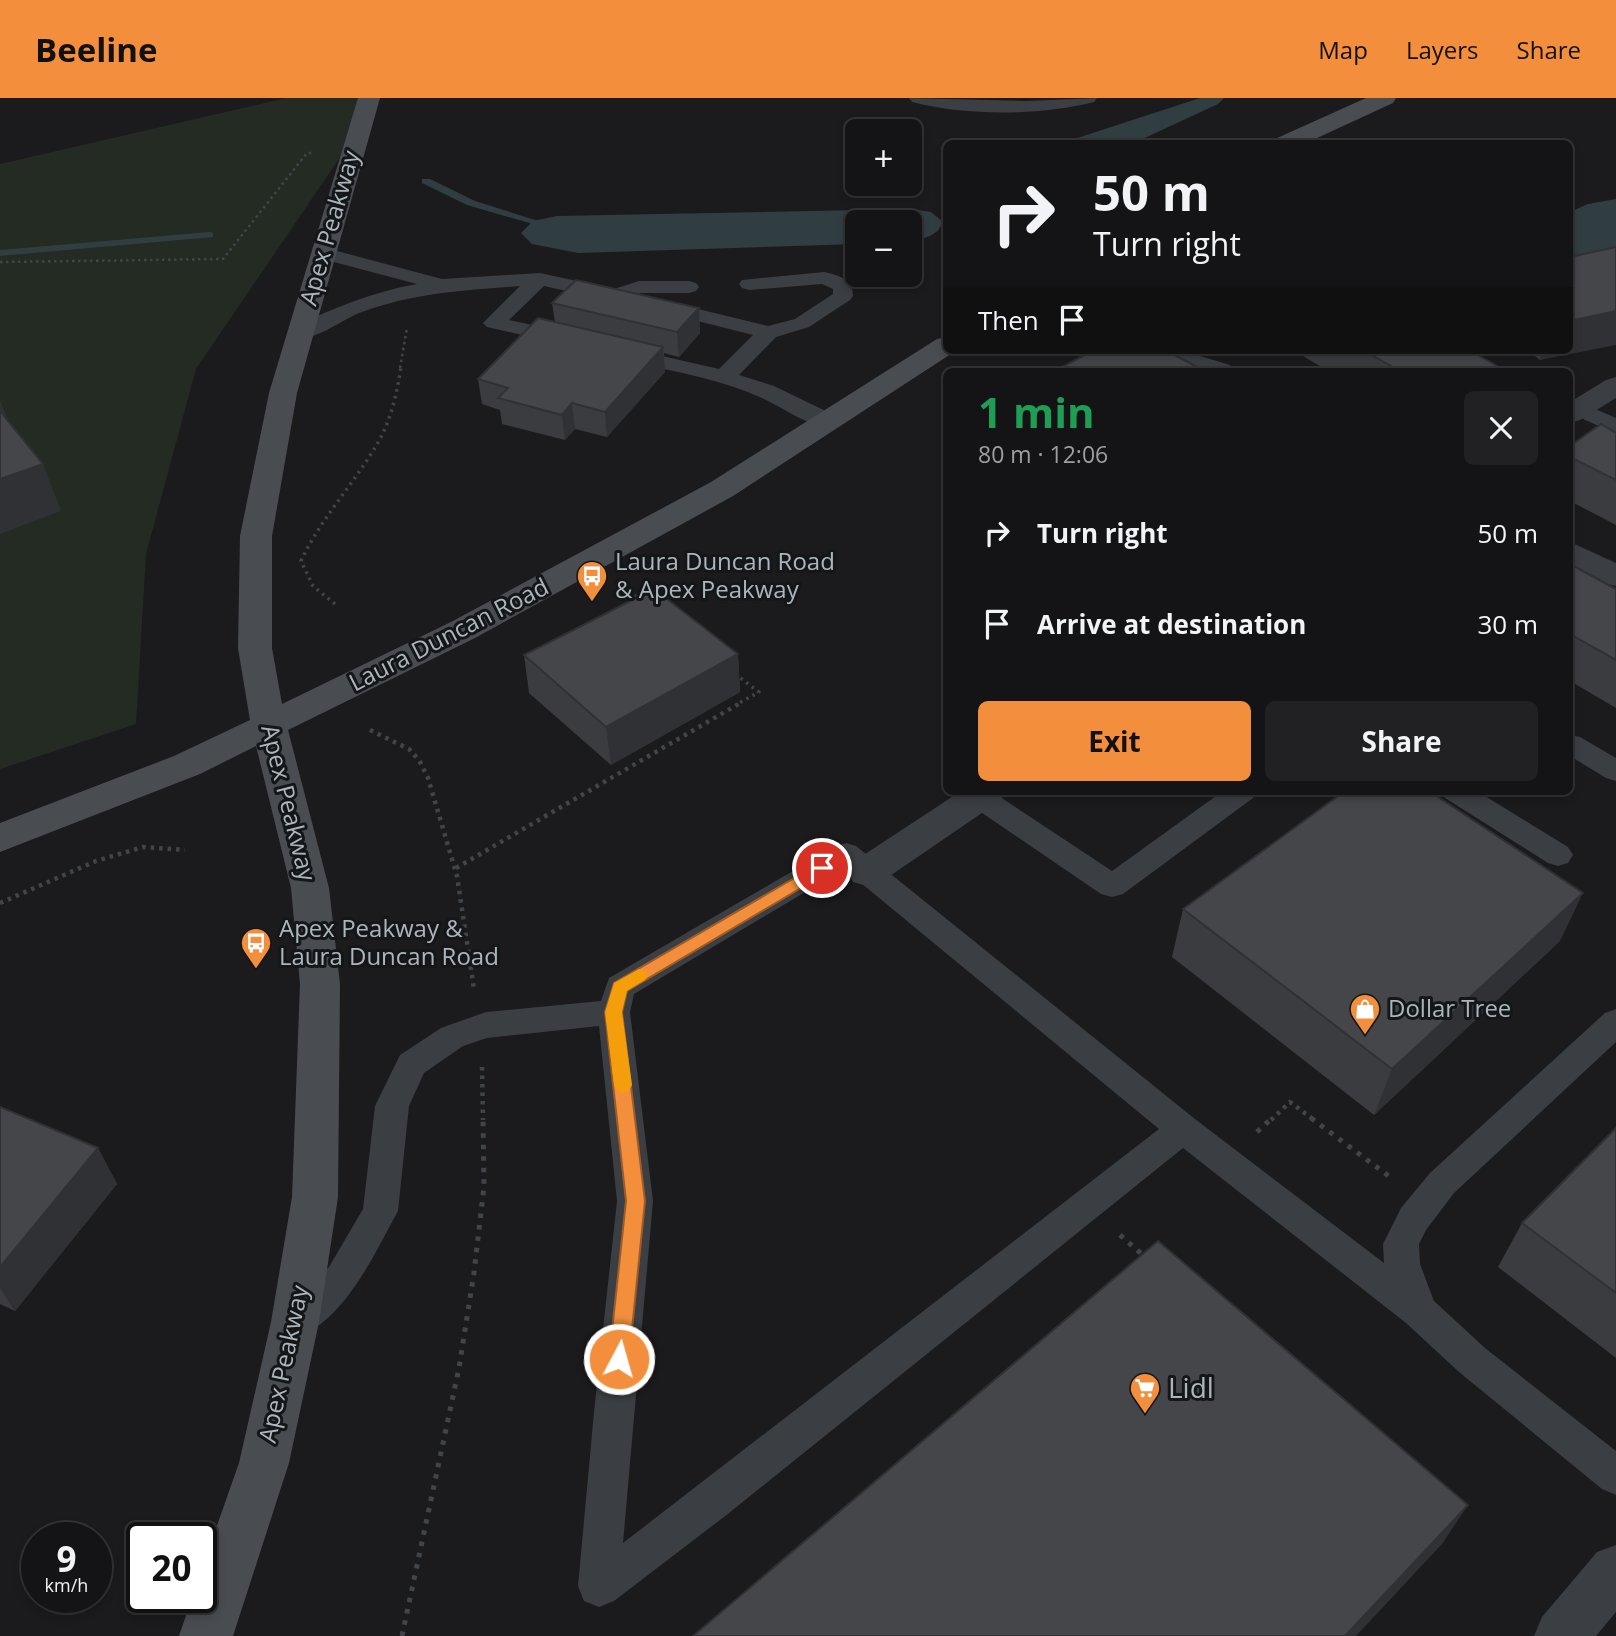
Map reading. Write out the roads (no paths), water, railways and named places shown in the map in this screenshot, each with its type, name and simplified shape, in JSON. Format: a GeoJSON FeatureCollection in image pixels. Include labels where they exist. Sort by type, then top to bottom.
{"type":"FeatureCollection","features":[{"type":"Feature","properties":{"kind":"main road","name":"Apex Peakway"},"geometry":{"type":"LineString","coordinates":[[206,1636],[264,1463],[295,1322],[315,1197],[320,1111],[320,984],[310,888],[268,724],[255,648],[256,536],[283,393],[369,98]]}},
{"type":"Feature","properties":{"kind":"main road"},"geometry":{"type":"LineString","coordinates":[[1291,140],[1374,100]]}},
{"type":"Feature","properties":{"kind":"main road","name":"Laura Duncan Road"},"geometry":{"type":"LineString","coordinates":[[0,838],[187,765],[463,630],[722,489],[943,348]]}},
{"type":"Feature","properties":{"kind":"street"},"geometry":{"type":"LineString","coordinates":[[1165,354],[1209,368]]}},
{"type":"Feature","properties":{"kind":"street"},"geometry":{"type":"LineString","coordinates":[[1216,354],[1230,368]]}},
{"type":"Feature","properties":{"kind":"street"},"geometry":{"type":"LineString","coordinates":[[1573,409],[1616,386]]}},
{"type":"Feature","properties":{"kind":"street"},"geometry":{"type":"LineString","coordinates":[[1573,554],[1616,576]]}},
{"type":"Feature","properties":{"kind":"street"},"geometry":{"type":"LineString","coordinates":[[867,872],[982,795]]}},
{"type":"Feature","properties":{"kind":"street"},"geometry":{"type":"LineString","coordinates":[[1561,1636],[1616,1571]]}},
{"type":"Feature","properties":{"kind":"lane"},"geometry":{"type":"LineString","coordinates":[[918,98],[977,105],[1073,103],[1088,98]]}},
{"type":"Feature","properties":{"kind":"lane"},"geometry":{"type":"LineString","coordinates":[[322,253],[445,285]]}},
{"type":"Feature","properties":{"kind":"lane"},"geometry":{"type":"LineString","coordinates":[[615,296],[698,324],[768,331],[802,323],[844,296],[844,288],[824,278],[749,284]]}},
{"type":"Feature","properties":{"kind":"lane"},"geometry":{"type":"LineString","coordinates":[[540,279],[494,323],[546,328],[595,346],[668,356],[766,391],[828,421]]}},
{"type":"Feature","properties":{"kind":"lane"},"geometry":{"type":"LineString","coordinates":[[300,333],[341,312],[384,296],[445,285],[540,279],[579,296],[615,296],[639,287],[689,287]]}},
{"type":"Feature","properties":{"kind":"lane"},"geometry":{"type":"LineString","coordinates":[[724,377],[768,331]]}},
{"type":"Feature","properties":{"kind":"lane"},"geometry":{"type":"LineString","coordinates":[[1573,410],[1616,427]]}},
{"type":"Feature","properties":{"kind":"lane"},"geometry":{"type":"LineString","coordinates":[[1573,746],[1616,771]]}},
{"type":"Feature","properties":{"kind":"lane"},"geometry":{"type":"LineString","coordinates":[[985,795],[1112,886],[1237,795]]}},
{"type":"Feature","properties":{"kind":"lane"},"geometry":{"type":"LineString","coordinates":[[1461,795],[1558,855]]}},
{"type":"Feature","properties":{"kind":"lane"},"geometry":{"type":"LineString","coordinates":[[1183,1129],[715,1499],[598,1586],[635,1201],[614,1012],[620,987],[845,854],[1183,1129],[1419,1311],[1472,1360],[1616,1476]]}},
{"type":"Feature","properties":{"kind":"lane"},"geometry":{"type":"LineString","coordinates":[[295,1322],[342,1278],[380,1211],[392,1106],[412,1064],[452,1037],[486,1025],[614,1012]]}},
{"type":"Feature","properties":{"kind":"lane"},"geometry":{"type":"LineString","coordinates":[[1419,1311],[1402,1264],[1401,1244],[1413,1219],[1442,1183],[1616,1022]]}},
{"type":"Feature","properties":{"kind":"waterway"},"geometry":{"type":"LineString","coordinates":[[426,181],[471,203],[533,221]]}},
{"type":"Feature","properties":{"kind":"waterway"},"geometry":{"type":"LineString","coordinates":[[0,253],[209,235]]}},
{"type":"Feature","properties":{"kind":"place","name":"Laura Duncan Road & Apex Peakway"},"geometry":{"type":"Point","coordinates":[592,603]}},
{"type":"Feature","properties":{"kind":"place","name":"Apex Peakway & Laura Duncan Road"},"geometry":{"type":"Point","coordinates":[256,970]}},
{"type":"Feature","properties":{"kind":"place","name":"Dollar Tree"},"geometry":{"type":"Point","coordinates":[1365,1036]}},
{"type":"Feature","properties":{"kind":"place","name":"Lidl"},"geometry":{"type":"Point","coordinates":[1145,1415]}}]}
